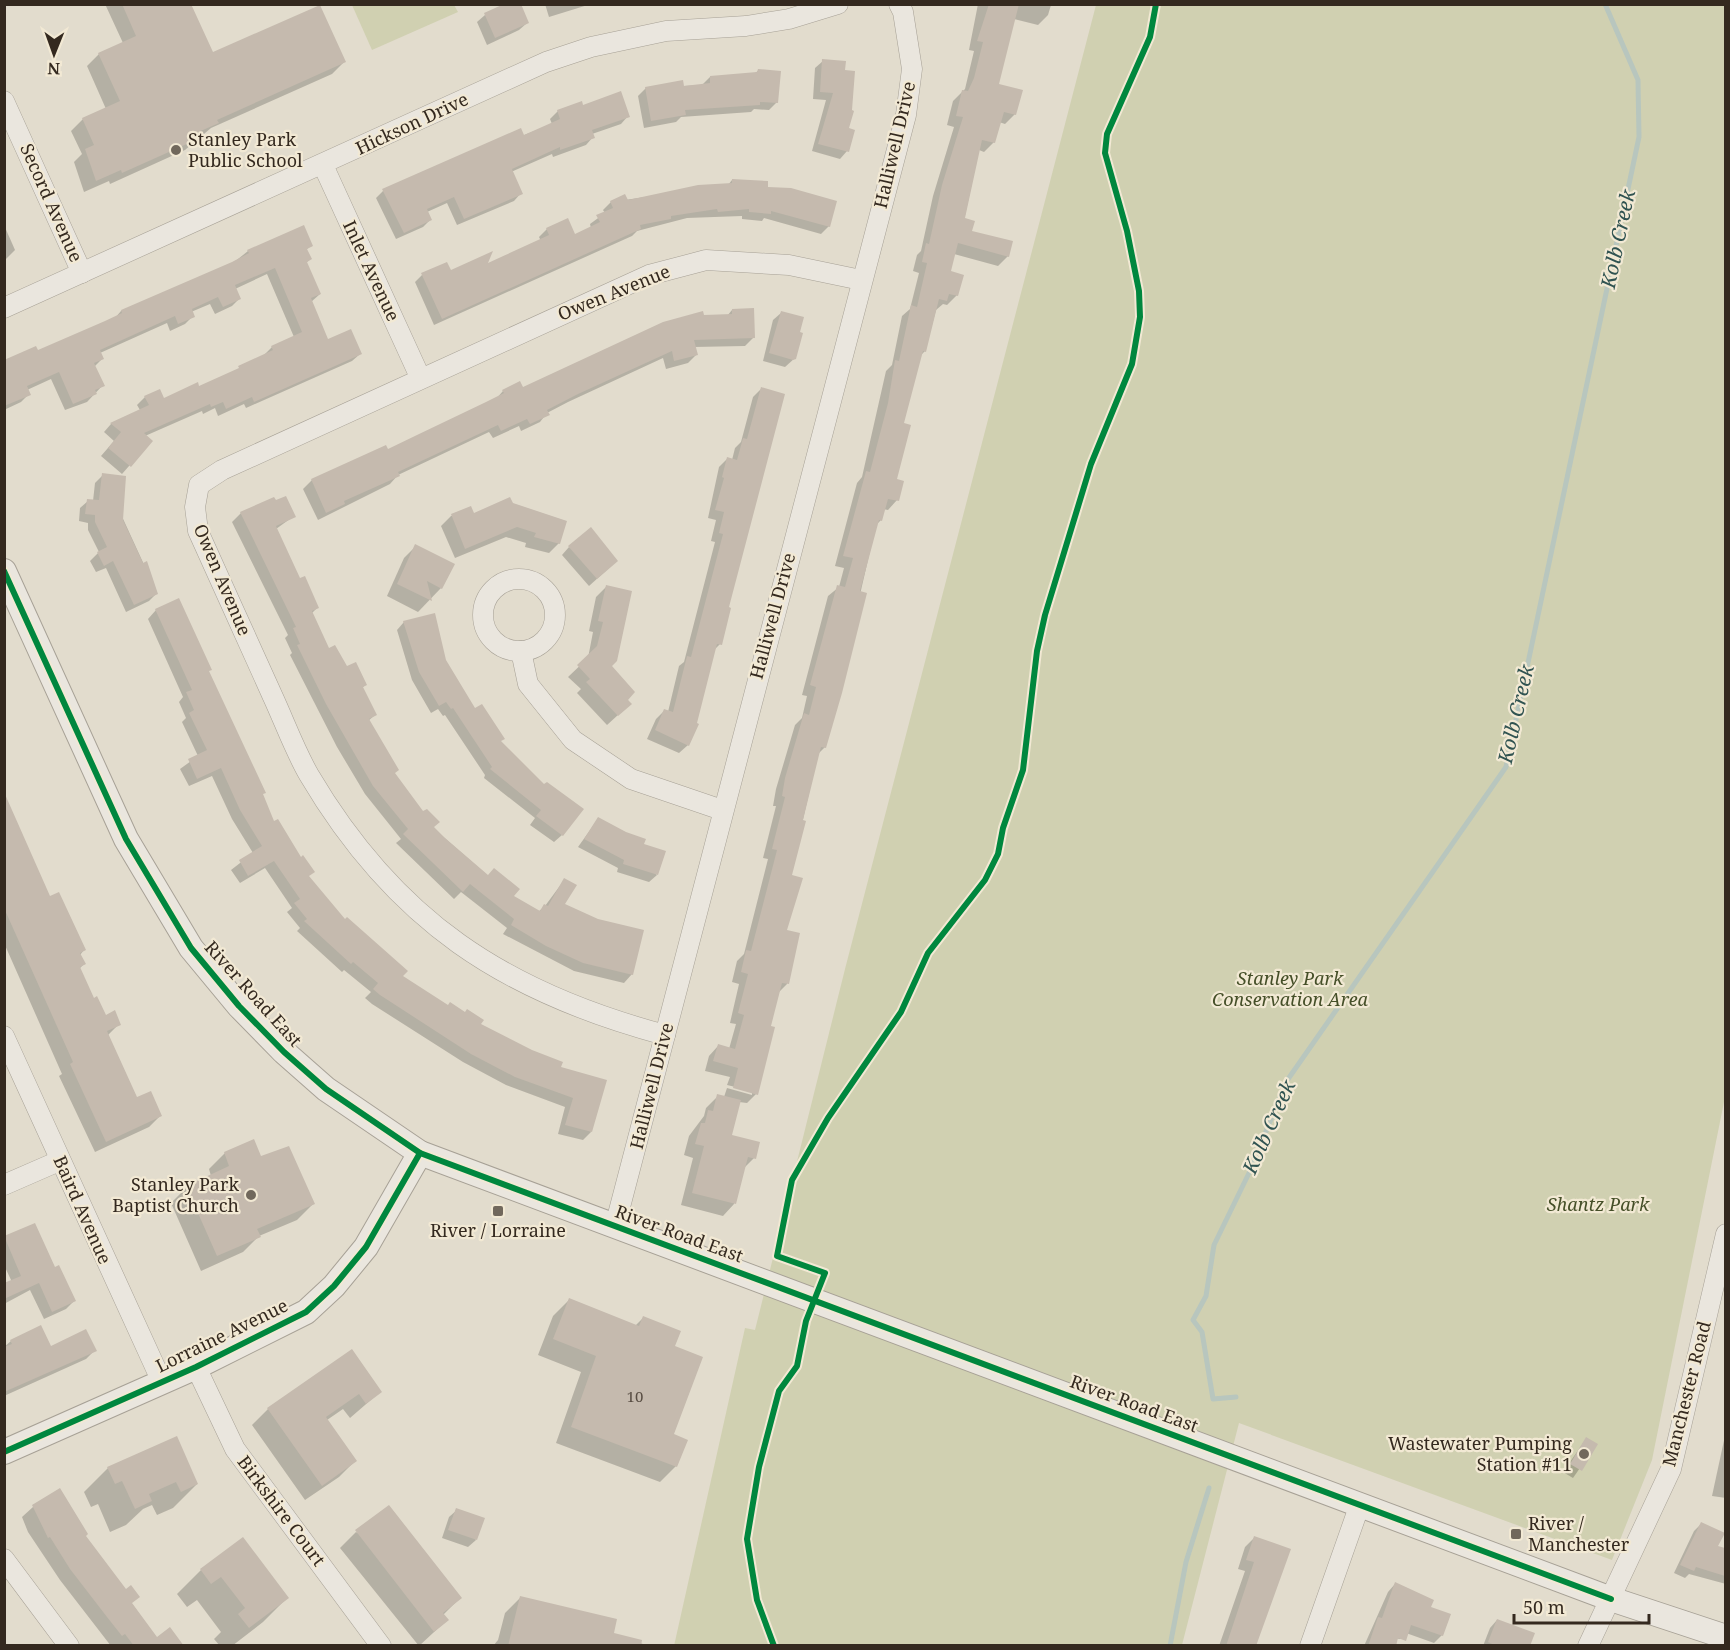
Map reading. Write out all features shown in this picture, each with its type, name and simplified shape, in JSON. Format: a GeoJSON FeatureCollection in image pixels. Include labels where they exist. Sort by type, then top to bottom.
{"type":"FeatureCollection","features":[{"type":"Feature","properties":{"kind":"street","name":"Hickson Drive"},"geometry":{"type":"LineString","coordinates":[[4,308],[546,63],[591,47],[666,31],[746,26],[789,19],[838,4]]}},
{"type":"Feature","properties":{"kind":"street","name":"Halliwell Drive"},"geometry":{"type":"LineString","coordinates":[[615,1226],[722,810],[906,115],[912,69],[903,12],[899,4]]}},
{"type":"Feature","properties":{"kind":"street","name":"Secord Avenue"},"geometry":{"type":"LineString","coordinates":[[4,101],[82,273]]}},
{"type":"Feature","properties":{"kind":"street","name":"Inlet Avenue"},"geometry":{"type":"LineString","coordinates":[[323,165],[420,377]]}},
{"type":"Feature","properties":{"kind":"street","name":"Owen Avenue"},"geometry":{"type":"LineString","coordinates":[[665,1035],[577,1009],[500,972],[431,925],[394,891],[334,814],[308,774],[198,531],[195,507],[199,485],[222,470],[420,377],[649,275],[706,260],[789,265],[861,280]]}},
{"type":"Feature","properties":{"kind":"street","name":"River Road East"},"geometry":{"type":"LineString","coordinates":[[4,572],[126,839],[191,948],[238,1006],[284,1052],[326,1089],[420,1153],[1611,1599],[1725,1637]]}},
{"type":"Feature","properties":{"kind":"street"},"geometry":{"type":"LineString","coordinates":[[521,651],[528,684],[573,740],[631,778],[722,810]]}},
{"type":"Feature","properties":{"kind":"street","name":"Baird Avenue"},"geometry":{"type":"LineString","coordinates":[[4,1036],[59,1161],[162,1382]]}},
{"type":"Feature","properties":{"kind":"street","name":"Lorraine Avenue"},"geometry":{"type":"LineString","coordinates":[[4,1452],[196,1367],[306,1312],[334,1286],[366,1247],[420,1153]]}},
{"type":"Feature","properties":{"kind":"street"},"geometry":{"type":"LineString","coordinates":[[4,1185],[59,1161]]}},
{"type":"Feature","properties":{"kind":"street","name":"Manchester Road"},"geometry":{"type":"LineString","coordinates":[[1588,1646],[1671,1469],[1725,1234]]}},
{"type":"Feature","properties":{"kind":"street","name":"Birkshire Court"},"geometry":{"type":"LineString","coordinates":[[196,1367],[235,1449],[381,1646]]}},
{"type":"Feature","properties":{"kind":"street"},"geometry":{"type":"LineString","coordinates":[[1310,1646],[1360,1504]]}},
{"type":"Feature","properties":{"kind":"street"},"geometry":{"type":"LineString","coordinates":[[4,1559],[69,1646]]}},
{"type":"Feature","properties":{"kind":"green space"},"geometry":{"type":"Polygon","coordinates":[[[352,5],[454,5],[458,12],[372,50],[352,5]]]}},
{"type":"Feature","properties":{"kind":"green space","name":"Stanley Park Conservation Area"},"geometry":{"type":"Polygon","coordinates":[[[1096,5],[1725,5],[1725,1097],[1652,1460],[1612,1560],[1239,1423],[1182,1645],[674,1646],[745,1328],[755,1330],[845,969],[1096,5]]]}},
{"type":"Feature","properties":{"kind":"building"},"geometry":{"type":"Polygon","coordinates":[[[122,4],[191,4],[213,52],[320,5],[346,62],[217,120],[219,123],[196,133],[198,139],[122,173],[121,170],[96,181],[85,149],[94,145],[82,118],[120,101],[98,53],[136,36],[122,4]]]}},
{"type":"Feature","properties":{"kind":"building"},"geometry":{"type":"Polygon","coordinates":[[[504,4],[521,4],[529,23],[495,38],[484,13],[504,4]]]}},
{"type":"Feature","properties":{"kind":"building"},"geometry":{"type":"Polygon","coordinates":[[[989,4],[1019,4],[999,84],[1023,90],[1016,115],[1004,112],[995,143],[982,140],[965,218],[975,221],[972,231],[1013,241],[1009,257],[958,243],[951,271],[964,275],[958,296],[949,294],[947,301],[939,299],[926,352],[923,351],[904,423],[911,425],[897,479],[904,481],[899,501],[888,499],[882,521],[879,520],[860,591],[867,593],[842,693],[826,748],[821,747],[803,820],[806,821],[792,875],[803,878],[787,930],[800,933],[789,984],[782,983],[771,1026],[775,1027],[758,1095],[733,1088],[738,1068],[713,1061],[718,1044],[735,1049],[744,1015],[738,1013],[748,974],[741,972],[746,950],[751,951],[777,850],[772,849],[785,797],[782,796],[785,778],[804,713],[809,715],[816,687],[810,685],[837,585],[845,587],[853,558],[843,556],[866,471],[870,472],[888,403],[895,360],[899,361],[911,305],[917,307],[927,263],[922,262],[926,243],[929,244],[942,185],[963,117],[956,116],[962,90],[968,91],[974,78],[983,42],[977,41],[989,4]]]}},
{"type":"Feature","properties":{"kind":"building"},"geometry":{"type":"Polygon","coordinates":[[[822,59],[846,61],[845,70],[855,71],[852,110],[854,111],[849,128],[855,130],[849,152],[818,144],[833,93],[820,92],[822,59]]]}},
{"type":"Feature","properties":{"kind":"building"},"geometry":{"type":"Polygon","coordinates":[[[758,69],[781,71],[778,103],[760,102],[760,105],[685,110],[686,115],[651,121],[645,87],[683,80],[684,86],[710,83],[710,76],[757,72],[758,69]]]}},
{"type":"Feature","properties":{"kind":"building"},"geometry":{"type":"Polygon","coordinates":[[[621,91],[630,117],[592,130],[595,138],[560,150],[560,147],[512,169],[523,194],[464,219],[454,197],[427,209],[432,220],[404,233],[382,189],[521,128],[524,135],[560,119],[557,110],[582,101],[583,105],[621,91]]]}},
{"type":"Feature","properties":{"kind":"building"},"geometry":{"type":"Polygon","coordinates":[[[732,179],[768,181],[768,187],[791,188],[837,201],[830,227],[771,211],[771,214],[749,212],[749,209],[718,212],[717,209],[671,216],[671,219],[640,225],[641,229],[442,319],[421,273],[447,262],[451,270],[493,251],[488,263],[549,235],[546,228],[568,218],[575,234],[600,222],[596,215],[613,208],[610,201],[625,194],[628,200],[698,185],[732,183],[732,179]]]}},
{"type":"Feature","properties":{"kind":"building"},"geometry":{"type":"Polygon","coordinates":[[[304,225],[313,246],[307,249],[312,259],[307,262],[321,294],[311,298],[328,339],[351,329],[362,354],[254,402],[252,397],[226,409],[223,402],[211,407],[210,404],[144,433],[153,441],[131,467],[108,448],[121,432],[110,423],[149,405],[144,396],[160,389],[164,398],[198,382],[199,386],[239,368],[238,366],[273,350],[271,346],[302,332],[275,268],[235,285],[241,299],[223,307],[218,297],[192,309],[195,317],[178,324],[175,316],[100,350],[104,359],[94,363],[105,386],[95,390],[97,394],[73,404],[59,372],[27,386],[31,395],[4,406],[4,360],[36,346],[38,350],[105,321],[122,313],[121,310],[232,262],[249,253],[247,250],[304,225]]]}},
{"type":"Feature","properties":{"kind":"building"},"geometry":{"type":"Polygon","coordinates":[[[754,308],[755,338],[694,340],[698,355],[674,361],[672,351],[578,394],[547,410],[550,415],[530,424],[527,419],[501,431],[498,425],[398,472],[400,476],[344,501],[345,504],[326,513],[311,479],[386,445],[388,449],[504,393],[502,390],[520,381],[523,387],[663,322],[703,311],[704,315],[732,314],[732,309],[754,308]]]}},
{"type":"Feature","properties":{"kind":"building"},"geometry":{"type":"Polygon","coordinates":[[[781,311],[804,317],[800,332],[803,333],[796,359],[793,360],[769,353],[781,311]]]}},
{"type":"Feature","properties":{"kind":"building"},"geometry":{"type":"Polygon","coordinates":[[[761,387],[785,394],[729,607],[731,608],[722,645],[717,644],[697,723],[699,724],[689,746],[655,730],[664,709],[673,712],[687,656],[691,657],[723,534],[719,533],[724,512],[715,510],[727,457],[737,460],[743,438],[747,439],[761,387]]]}},
{"type":"Feature","properties":{"kind":"building"},"geometry":{"type":"Polygon","coordinates":[[[102,473],[126,476],[123,520],[143,563],[147,561],[158,594],[134,605],[113,561],[104,566],[97,552],[107,547],[95,522],[95,515],[85,514],[87,499],[99,500],[102,473]]]}},
{"type":"Feature","properties":{"kind":"building"},"geometry":{"type":"Polygon","coordinates":[[[286,496],[296,517],[276,526],[300,578],[305,576],[319,608],[312,611],[329,648],[335,645],[347,666],[356,662],[367,685],[363,687],[377,715],[369,719],[399,770],[395,773],[423,811],[427,809],[440,822],[434,827],[488,875],[494,868],[520,889],[514,896],[540,911],[544,904],[548,906],[564,878],[577,885],[565,904],[598,919],[644,930],[633,975],[583,963],[546,946],[511,925],[514,919],[470,884],[463,892],[403,834],[408,829],[373,786],[326,704],[297,645],[300,644],[293,628],[296,627],[240,512],[274,497],[276,500],[286,496]]]}},
{"type":"Feature","properties":{"kind":"building"},"geometry":{"type":"Polygon","coordinates":[[[510,497],[513,503],[567,521],[560,544],[534,537],[536,533],[517,527],[465,549],[451,514],[471,506],[474,513],[510,497]]]}},
{"type":"Feature","properties":{"kind":"building"},"geometry":{"type":"Polygon","coordinates":[[[591,527],[618,561],[597,579],[568,546],[591,527]]]}},
{"type":"Feature","properties":{"kind":"building"},"geometry":{"type":"Polygon","coordinates":[[[415,544],[455,564],[442,589],[427,581],[432,601],[397,584],[415,544]]]}},
{"type":"Feature","properties":{"kind":"building"},"geometry":{"type":"Polygon","coordinates":[[[606,585],[632,591],[617,661],[612,666],[635,692],[628,700],[632,704],[618,716],[586,682],[590,679],[577,665],[597,646],[603,622],[598,621],[606,585]]]}},
{"type":"Feature","properties":{"kind":"building"},"geometry":{"type":"Polygon","coordinates":[[[179,598],[212,670],[209,671],[266,793],[263,794],[274,821],[278,819],[301,857],[303,855],[315,872],[309,876],[345,919],[347,917],[408,971],[403,976],[448,1005],[450,1002],[465,1012],[467,1009],[484,1020],[481,1024],[532,1050],[563,1062],[561,1067],[607,1080],[592,1132],[565,1125],[573,1098],[515,1077],[471,1054],[380,995],[373,989],[378,983],[353,962],[351,964],[304,921],[307,919],[294,903],[300,899],[274,861],[248,876],[239,860],[262,846],[240,810],[221,768],[197,779],[188,759],[207,750],[189,713],[194,710],[186,692],[192,690],[155,609],[179,598]]]}},
{"type":"Feature","properties":{"kind":"building"},"geometry":{"type":"Polygon","coordinates":[[[435,613],[446,660],[475,708],[482,704],[505,739],[501,741],[544,784],[547,782],[584,809],[563,836],[536,816],[541,810],[490,769],[492,767],[453,708],[451,709],[446,702],[439,706],[419,672],[403,621],[435,613]]]}},
{"type":"Feature","properties":{"kind":"building"},"geometry":{"type":"Polygon","coordinates":[[[4,792],[50,896],[59,892],[86,950],[80,953],[86,964],[80,967],[94,998],[97,996],[106,1015],[115,1010],[121,1025],[107,1031],[137,1097],[151,1091],[162,1116],[106,1142],[70,1064],[73,1062],[4,908],[4,792]]]}},
{"type":"Feature","properties":{"kind":"building"},"geometry":{"type":"Polygon","coordinates":[[[598,817],[626,832],[646,839],[644,844],[666,851],[658,875],[623,864],[624,860],[584,839],[598,817]]]}},
{"type":"Feature","properties":{"kind":"building"},"geometry":{"type":"Polygon","coordinates":[[[717,1094],[741,1100],[732,1135],[760,1142],[756,1159],[748,1157],[736,1204],[692,1193],[704,1146],[695,1144],[701,1123],[705,1123],[708,1110],[713,1111],[717,1094]]]}},
{"type":"Feature","properties":{"kind":"building","name":"Stanley Park Baptist Church"},"geometry":{"type":"Polygon","coordinates":[[[254,1139],[261,1156],[289,1146],[315,1204],[257,1229],[261,1237],[217,1256],[186,1186],[229,1166],[224,1152],[254,1139]]]}},
{"type":"Feature","properties":{"kind":"building"},"geometry":{"type":"Polygon","coordinates":[[[35,1223],[55,1267],[59,1265],[76,1301],[52,1312],[39,1283],[4,1299],[4,1283],[21,1276],[4,1236],[35,1223]]]}},
{"type":"Feature","properties":{"kind":"building"},"geometry":{"type":"Polygon","coordinates":[[[569,1298],[639,1326],[643,1316],[681,1331],[675,1346],[703,1357],[674,1434],[688,1440],[677,1467],[571,1427],[596,1356],[553,1339],[569,1298]]]}},
{"type":"Feature","properties":{"kind":"building"},"geometry":{"type":"Polygon","coordinates":[[[41,1325],[51,1346],[86,1329],[97,1351],[4,1392],[4,1347],[12,1344],[10,1340],[41,1325]]]}},
{"type":"Feature","properties":{"kind":"building"},"geometry":{"type":"Polygon","coordinates":[[[352,1349],[382,1392],[366,1404],[359,1394],[326,1417],[357,1461],[322,1486],[267,1408],[352,1349]]]}},
{"type":"Feature","properties":{"kind":"building"},"geometry":{"type":"Polygon","coordinates":[[[177,1436],[198,1484],[181,1492],[176,1482],[149,1494],[152,1501],[135,1509],[122,1481],[115,1484],[107,1467],[177,1436]]]}},
{"type":"Feature","properties":{"kind":"building","name":"Wastewater Pumping Station #11"},"geometry":{"type":"Polygon","coordinates":[[[1586,1437],[1598,1444],[1582,1471],[1570,1464],[1586,1437]]]}},
{"type":"Feature","properties":{"kind":"building"},"geometry":{"type":"Polygon","coordinates":[[[60,1488],[88,1534],[86,1536],[126,1589],[131,1585],[140,1597],[132,1603],[157,1637],[170,1627],[184,1646],[134,1646],[125,1634],[122,1636],[107,1617],[70,1569],[50,1537],[48,1538],[32,1505],[60,1488]]]}},
{"type":"Feature","properties":{"kind":"building"},"geometry":{"type":"Polygon","coordinates":[[[389,1505],[462,1598],[443,1613],[449,1620],[434,1632],[355,1530],[389,1505]]]}},
{"type":"Feature","properties":{"kind":"building"},"geometry":{"type":"Polygon","coordinates":[[[456,1508],[485,1518],[477,1540],[448,1530],[456,1508]]]}},
{"type":"Feature","properties":{"kind":"building"},"geometry":{"type":"Polygon","coordinates":[[[1701,1522],[1725,1533],[1718,1546],[1725,1548],[1725,1576],[1696,1567],[1694,1571],[1680,1565],[1701,1522]]]}},
{"type":"Feature","properties":{"kind":"building"},"geometry":{"type":"Polygon","coordinates":[[[1254,1536],[1291,1549],[1256,1646],[1226,1646],[1254,1562],[1246,1560],[1254,1536]]]}},
{"type":"Feature","properties":{"kind":"building"},"geometry":{"type":"Polygon","coordinates":[[[243,1537],[289,1598],[249,1628],[238,1614],[245,1608],[221,1577],[211,1584],[200,1569],[243,1537]]]}},
{"type":"Feature","properties":{"kind":"building"},"geometry":{"type":"Polygon","coordinates":[[[1395,1582],[1434,1600],[1431,1607],[1451,1614],[1443,1636],[1411,1625],[1406,1641],[1398,1638],[1396,1646],[1368,1646],[1378,1617],[1382,1618],[1395,1582]]]}},
{"type":"Feature","properties":{"kind":"building"},"geometry":{"type":"Polygon","coordinates":[[[520,1596],[617,1619],[614,1633],[642,1640],[641,1646],[508,1646],[520,1596]]]}},
{"type":"Feature","properties":{"kind":"building"},"geometry":{"type":"Polygon","coordinates":[[[1497,1619],[1535,1633],[1530,1646],[1496,1646],[1488,1642],[1497,1619]]]}},
{"type":"Feature","properties":{"kind":"waterway","name":"Kolb Creek"},"geometry":{"type":"LineString","coordinates":[[1236,1397],[1213,1399],[1202,1332],[1193,1320],[1206,1296],[1214,1245],[1250,1171],[1286,1082],[1506,767],[1639,137],[1638,80],[1605,4]]}},
{"type":"Feature","properties":{"kind":"waterway","name":"Kolb Creek"},"geometry":{"type":"LineString","coordinates":[[1170,1646],[1186,1562],[1209,1488]]}},
{"type":"Feature","properties":{"kind":"cycle path"},"geometry":{"type":"LineString","coordinates":[[774,1646],[757,1600],[747,1539],[759,1467],[779,1391],[797,1366],[806,1321],[825,1273],[777,1256],[792,1180],[828,1118],[901,1012],[928,953],[985,880],[998,854],[1003,828],[1023,770],[1037,651],[1045,615],[1091,464],[1132,364],[1140,317],[1139,291],[1127,231],[1105,153],[1107,134],[1150,37],[1156,4]]}},
{"type":"Feature","properties":{"kind":"cycle path"},"geometry":{"type":"LineString","coordinates":[[4,571],[126,839],[191,948],[239,1006],[284,1052],[326,1089],[420,1153],[1611,1599]]}},
{"type":"Feature","properties":{"kind":"cycle path"},"geometry":{"type":"LineString","coordinates":[[4,1452],[196,1367],[306,1312],[334,1286],[366,1247],[420,1153]]}},
{"type":"Feature","properties":{"kind":"place","name":"Stanley Park Public School"},"geometry":{"type":"Point","coordinates":[176,150]}},
{"type":"Feature","properties":{"kind":"place","name":"Stanley Park Baptist Church"},"geometry":{"type":"Point","coordinates":[251,1195]}},
{"type":"Feature","properties":{"kind":"place","name":"River / Lorraine"},"geometry":{"type":"Point","coordinates":[498,1211]}},
{"type":"Feature","properties":{"kind":"place","name":"Wastewater Pumping Station #11"},"geometry":{"type":"Point","coordinates":[1584,1454]}},
{"type":"Feature","properties":{"kind":"place","name":"River / Manchester"},"geometry":{"type":"Point","coordinates":[1516,1534]}},
{"type":"Feature","properties":{"kind":"park label","name":"Shantz Park"},"geometry":{"type":"Point","coordinates":[1598,1205]}}]}
